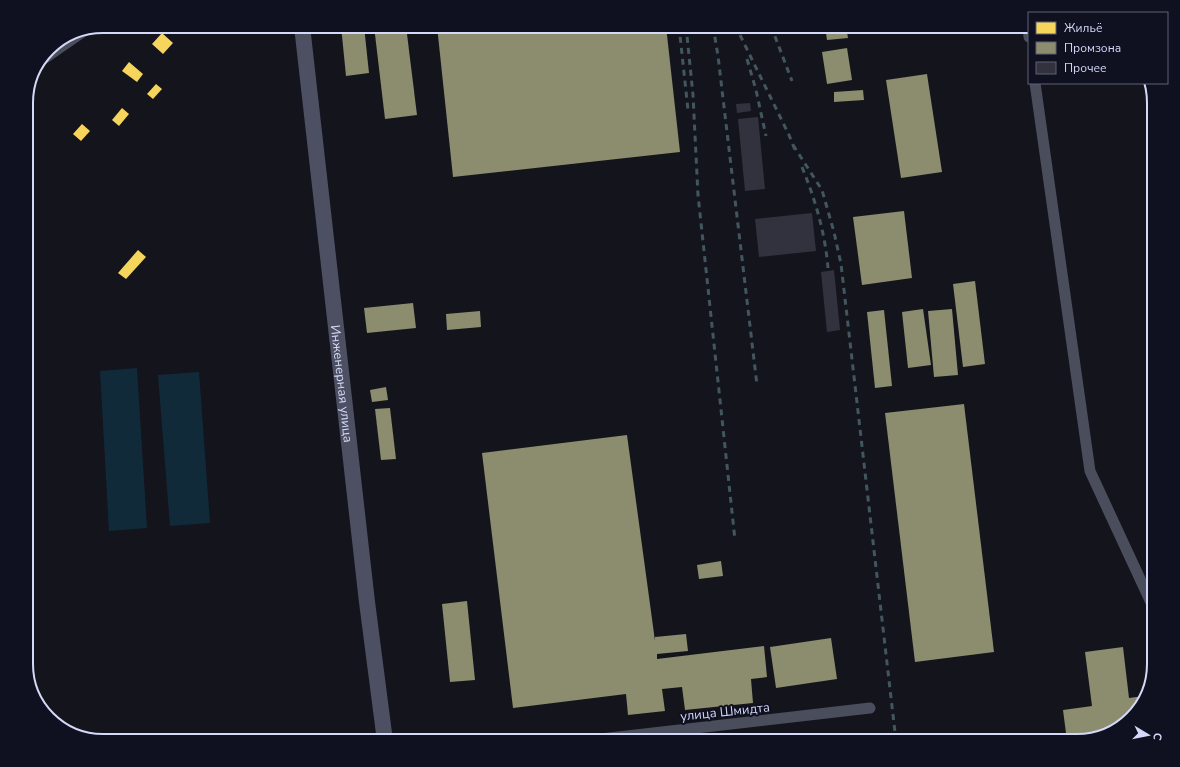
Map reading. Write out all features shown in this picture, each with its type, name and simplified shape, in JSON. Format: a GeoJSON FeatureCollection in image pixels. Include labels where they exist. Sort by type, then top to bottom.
{"type":"FeatureCollection","features":[{"type":"Feature","properties":{"kind":"street","name":"Инженерная улица"},"geometry":{"type":"LineString","coordinates":[[303,33],[366,595],[384,734]]}},
{"type":"Feature","properties":{"kind":"street"},"geometry":{"type":"LineString","coordinates":[[1036,84],[1090,471],[1147,594]]}},
{"type":"Feature","properties":{"kind":"street","name":"улица Шмидта"},"geometry":{"type":"LineString","coordinates":[[644,734],[870,708]]}},
{"type":"Feature","properties":{"kind":"water"},"geometry":{"type":"Polygon","coordinates":[[[137,368],[147,528],[109,531],[100,371],[137,368]]]}},
{"type":"Feature","properties":{"kind":"water"},"geometry":{"type":"Polygon","coordinates":[[[199,372],[210,523],[170,526],[158,375],[199,372]]]}},
{"type":"Feature","properties":{"kind":"building: Жильё"},"geometry":{"type":"Polygon","coordinates":[[[162,33],[173,43],[163,54],[152,44],[162,33]]]}},
{"type":"Feature","properties":{"kind":"building: Жильё"},"geometry":{"type":"Polygon","coordinates":[[[129,62],[143,74],[137,82],[122,71],[129,62]]]}},
{"type":"Feature","properties":{"kind":"building: Жильё"},"geometry":{"type":"Polygon","coordinates":[[[156,84],[162,89],[153,99],[147,94],[156,84]]]}},
{"type":"Feature","properties":{"kind":"building: Жильё"},"geometry":{"type":"Polygon","coordinates":[[[122,108],[129,114],[119,126],[112,120],[122,108]]]}},
{"type":"Feature","properties":{"kind":"building: Жильё"},"geometry":{"type":"Polygon","coordinates":[[[82,124],[90,131],[81,141],[73,134],[82,124]]]}},
{"type":"Feature","properties":{"kind":"building: Жильё"},"geometry":{"type":"Polygon","coordinates":[[[138,250],[146,257],[126,279],[118,273],[138,250]]]}},
{"type":"Feature","properties":{"kind":"building: Промзона"},"geometry":{"type":"Polygon","coordinates":[[[342,33],[365,33],[369,73],[346,76],[342,33]]]}},
{"type":"Feature","properties":{"kind":"building: Промзона"},"geometry":{"type":"Polygon","coordinates":[[[375,33],[407,33],[417,115],[385,119],[375,33]]]}},
{"type":"Feature","properties":{"kind":"building: Промзона"},"geometry":{"type":"Polygon","coordinates":[[[438,33],[667,33],[680,152],[453,177],[438,33]]]}},
{"type":"Feature","properties":{"kind":"building: Промзона"},"geometry":{"type":"Polygon","coordinates":[[[826,33],[847,33],[848,38],[827,40],[826,33]]]}},
{"type":"Feature","properties":{"kind":"building: Промзона"},"geometry":{"type":"Polygon","coordinates":[[[847,48],[852,80],[827,84],[822,52],[847,48]]]}},
{"type":"Feature","properties":{"kind":"building: Промзона"},"geometry":{"type":"Polygon","coordinates":[[[927,74],[942,172],[901,178],[886,80],[927,74]]]}},
{"type":"Feature","properties":{"kind":"building: Промзона"},"geometry":{"type":"Polygon","coordinates":[[[863,90],[864,100],[834,102],[834,92],[863,90]]]}},
{"type":"Feature","properties":{"kind":"building: Промзона"},"geometry":{"type":"Polygon","coordinates":[[[904,211],[912,278],[862,285],[853,217],[904,211]]]}},
{"type":"Feature","properties":{"kind":"building: Промзона"},"geometry":{"type":"Polygon","coordinates":[[[975,281],[985,364],[963,367],[953,284],[975,281]]]}},
{"type":"Feature","properties":{"kind":"building: Промзона"},"geometry":{"type":"Polygon","coordinates":[[[413,303],[416,328],[367,333],[364,308],[413,303]]]}},
{"type":"Feature","properties":{"kind":"building: Промзона"},"geometry":{"type":"Polygon","coordinates":[[[923,309],[931,365],[908,368],[902,312],[923,309]]]}},
{"type":"Feature","properties":{"kind":"building: Промзона"},"geometry":{"type":"Polygon","coordinates":[[[952,309],[958,375],[934,377],[928,311],[952,309]]]}},
{"type":"Feature","properties":{"kind":"building: Промзона"},"geometry":{"type":"Polygon","coordinates":[[[884,310],[892,386],[875,388],[867,312],[884,310]]]}},
{"type":"Feature","properties":{"kind":"building: Промзона"},"geometry":{"type":"Polygon","coordinates":[[[480,311],[481,327],[447,330],[446,314],[480,311]]]}},
{"type":"Feature","properties":{"kind":"building: Промзона"},"geometry":{"type":"Polygon","coordinates":[[[386,387],[388,400],[372,402],[370,390],[386,387]]]}},
{"type":"Feature","properties":{"kind":"building: Промзона"},"geometry":{"type":"Polygon","coordinates":[[[964,404],[994,652],[915,662],[885,413],[964,404]]]}},
{"type":"Feature","properties":{"kind":"building: Промзона"},"geometry":{"type":"Polygon","coordinates":[[[390,408],[396,459],[381,460],[375,409],[390,408]]]}},
{"type":"Feature","properties":{"kind":"building: Промзона"},"geometry":{"type":"Polygon","coordinates":[[[627,435],[655,641],[655,637],[686,634],[688,651],[657,654],[657,659],[764,646],[767,677],[751,679],[753,703],[685,710],[682,687],[662,689],[665,711],[628,715],[626,694],[513,708],[482,453],[627,435]]]}},
{"type":"Feature","properties":{"kind":"building: Промзона"},"geometry":{"type":"Polygon","coordinates":[[[721,561],[723,576],[699,579],[697,565],[721,561]]]}},
{"type":"Feature","properties":{"kind":"building: Промзона"},"geometry":{"type":"Polygon","coordinates":[[[467,601],[475,680],[450,682],[442,604],[467,601]]]}},
{"type":"Feature","properties":{"kind":"building: Промзона"},"geometry":{"type":"Polygon","coordinates":[[[831,638],[837,679],[776,688],[770,647],[831,638]]]}},
{"type":"Feature","properties":{"kind":"building: Промзона"},"geometry":{"type":"Polygon","coordinates":[[[1123,647],[1129,698],[1139,697],[1135,703],[1120,720],[1104,729],[1095,732],[1066,734],[1063,710],[1092,706],[1085,652],[1123,647]]]}},
{"type":"Feature","properties":{"kind":"building: Прочее"},"geometry":{"type":"Polygon","coordinates":[[[750,103],[751,111],[737,113],[736,104],[750,103]]]}},
{"type":"Feature","properties":{"kind":"building: Прочее"},"geometry":{"type":"Polygon","coordinates":[[[758,117],[765,189],[745,191],[738,119],[758,117]]]}},
{"type":"Feature","properties":{"kind":"building: Прочее"},"geometry":{"type":"Polygon","coordinates":[[[812,213],[816,251],[759,257],[755,219],[812,213]]]}},
{"type":"Feature","properties":{"kind":"building: Прочее"},"geometry":{"type":"Polygon","coordinates":[[[834,270],[840,330],[827,332],[821,272],[834,270]]]}},
{"type":"Feature","properties":{"kind":"railway"},"geometry":{"type":"LineString","coordinates":[[680,33],[688,110]]}},
{"type":"Feature","properties":{"kind":"railway"},"geometry":{"type":"LineString","coordinates":[[687,33],[693,95],[698,195],[735,540]]}},
{"type":"Feature","properties":{"kind":"railway"},"geometry":{"type":"LineString","coordinates":[[714,33],[757,385]]}},
{"type":"Feature","properties":{"kind":"railway"},"geometry":{"type":"LineString","coordinates":[[774,33],[792,81]]}},
{"type":"Feature","properties":{"kind":"railway"},"geometry":{"type":"LineString","coordinates":[[740,35],[795,150]]}},
{"type":"Feature","properties":{"kind":"railway"},"geometry":{"type":"LineString","coordinates":[[747,59],[756,90],[766,136]]}},
{"type":"Feature","properties":{"kind":"railway"},"geometry":{"type":"LineString","coordinates":[[793,145],[822,190],[841,264],[895,734]]}},
{"type":"Feature","properties":{"kind":"railway"},"geometry":{"type":"LineString","coordinates":[[802,167],[819,216],[827,255],[828,268]]}}]}
